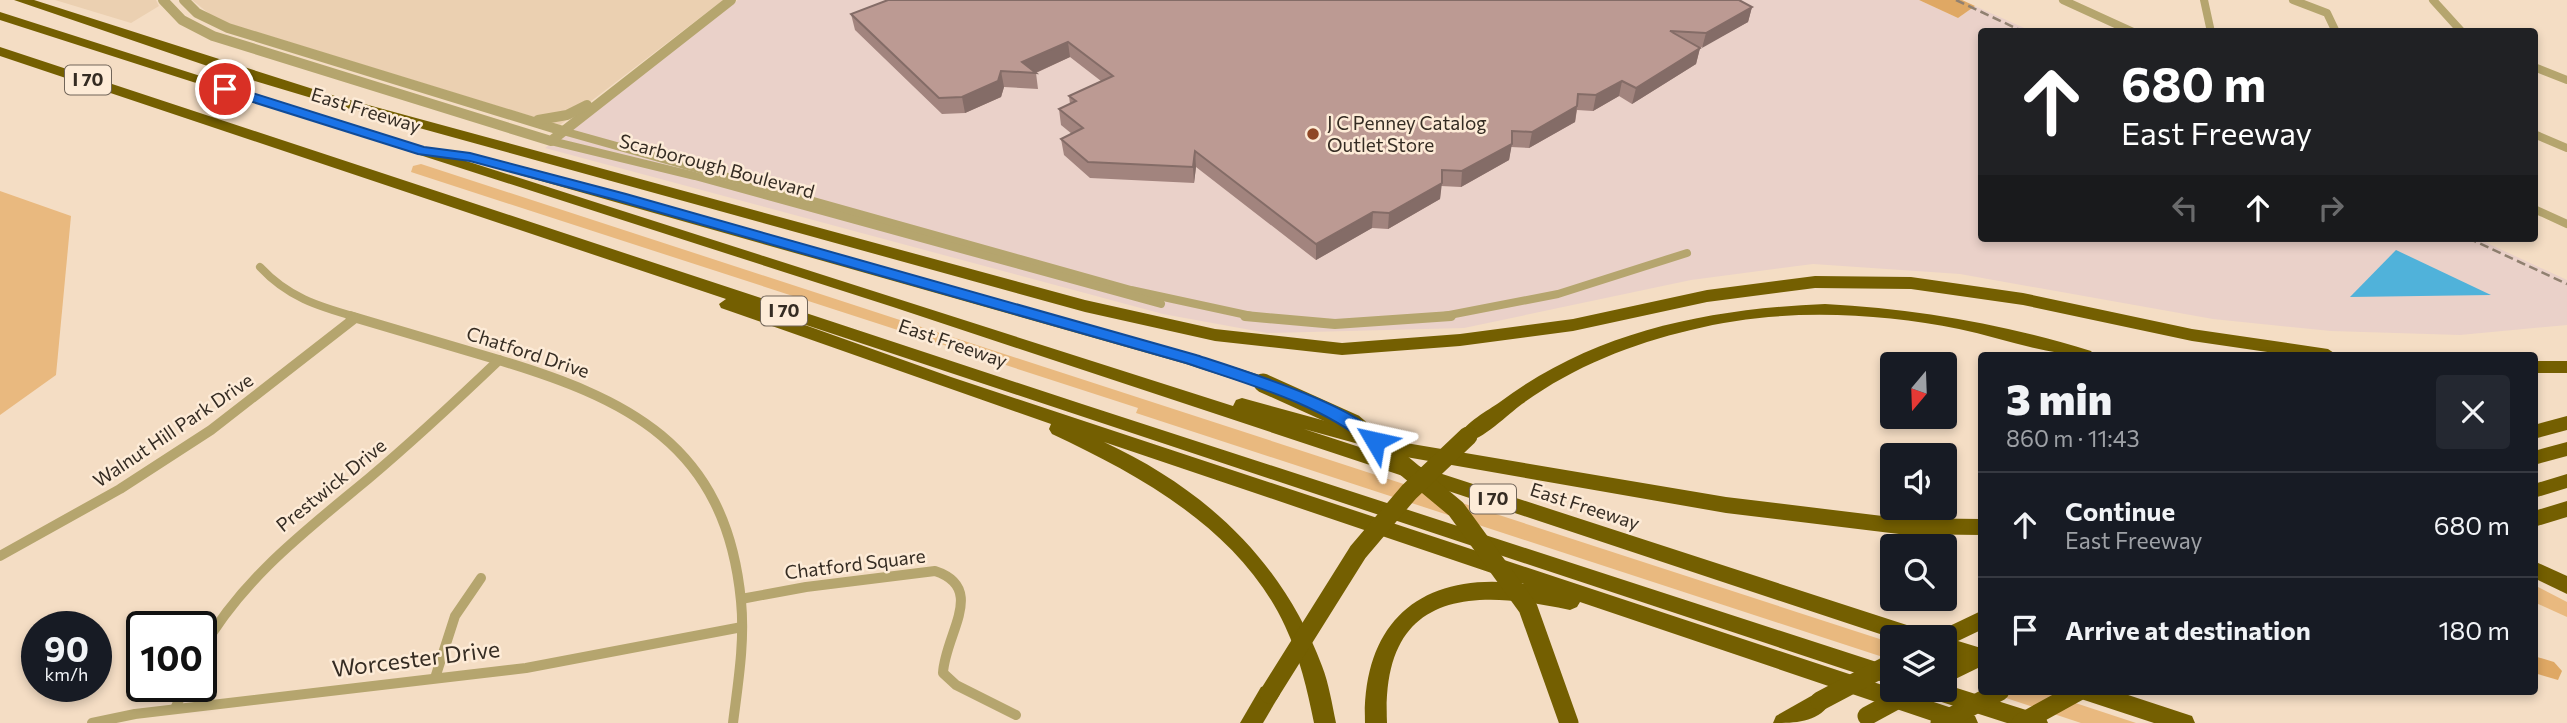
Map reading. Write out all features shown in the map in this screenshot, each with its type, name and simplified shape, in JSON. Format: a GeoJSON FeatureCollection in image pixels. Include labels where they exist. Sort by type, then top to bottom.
{"type":"FeatureCollection","features":[{"type":"Feature","properties":{"kind":"highway"},"geometry":{"type":"LineString","coordinates":[[21,0],[233,70],[1085,306],[1215,335],[1342,349],[1460,340],[1573,325],[1707,296],[1815,282],[1911,283],[2023,299],[2192,335],[2308,352]]}},
{"type":"Feature","properties":{"kind":"highway","name":"East Freeway"},"geometry":{"type":"LineString","coordinates":[[0,16],[1070,359],[1880,625]]}},
{"type":"Feature","properties":{"kind":"highway","name":"East Freeway"},"geometry":{"type":"LineString","coordinates":[[0,51],[491,216],[1880,672]]}},
{"type":"Feature","properties":{"kind":"highway"},"geometry":{"type":"LineString","coordinates":[[504,146],[723,216],[998,295],[1053,320]]}},
{"type":"Feature","properties":{"kind":"highway"},"geometry":{"type":"LineString","coordinates":[[423,151],[470,157],[621,197],[1190,359],[1263,383],[1354,424],[1456,509],[1528,608],[1569,723]]}},
{"type":"Feature","properties":{"kind":"highway"},"geometry":{"type":"LineString","coordinates":[[491,216],[945,382],[1967,723]]}},
{"type":"Feature","properties":{"kind":"highway"},"geometry":{"type":"LineString","coordinates":[[1573,325],[1720,318],[1803,310],[1908,315],[1995,330],[2074,352]]}},
{"type":"Feature","properties":{"kind":"highway"},"geometry":{"type":"LineString","coordinates":[[1251,723],[1358,552],[1409,492],[1468,436],[1516,399],[1568,367],[1632,340],[1720,318]]}},
{"type":"Feature","properties":{"kind":"highway"},"geometry":{"type":"LineString","coordinates":[[1070,359],[1406,450],[1804,517],[1899,526],[1978,527]]}},
{"type":"Feature","properties":{"kind":"highway"},"geometry":{"type":"LineString","coordinates":[[2538,368],[2567,367]]}},
{"type":"Feature","properties":{"kind":"highway"},"geometry":{"type":"LineString","coordinates":[[945,382],[1068,434],[1142,470],[1174,488],[1221,526],[1257,566],[1283,604],[1311,667],[1325,723]]}},
{"type":"Feature","properties":{"kind":"highway"},"geometry":{"type":"LineString","coordinates":[[2538,431],[2567,423]]}},
{"type":"Feature","properties":{"kind":"highway"},"geometry":{"type":"LineString","coordinates":[[2538,457],[2567,449]]}},
{"type":"Feature","properties":{"kind":"highway"},"geometry":{"type":"LineString","coordinates":[[2538,490],[2567,481]]}},
{"type":"Feature","properties":{"kind":"highway"},"geometry":{"type":"LineString","coordinates":[[2538,518],[2567,509]]}},
{"type":"Feature","properties":{"kind":"highway"},"geometry":{"type":"LineString","coordinates":[[2538,571],[2567,586]]}},
{"type":"Feature","properties":{"kind":"highway"},"geometry":{"type":"LineString","coordinates":[[1376,723],[1376,676],[1386,647],[1409,617],[1443,598],[1477,590],[1526,592],[1679,628]]}},
{"type":"Feature","properties":{"kind":"highway"},"geometry":{"type":"LineString","coordinates":[[1957,632],[1978,621]]}},
{"type":"Feature","properties":{"kind":"highway"},"geometry":{"type":"LineString","coordinates":[[1957,650],[1978,656]]}},
{"type":"Feature","properties":{"kind":"highway"},"geometry":{"type":"LineString","coordinates":[[1957,668],[1978,658]]}},
{"type":"Feature","properties":{"kind":"highway"},"geometry":{"type":"LineString","coordinates":[[1783,723],[1880,669]]}},
{"type":"Feature","properties":{"kind":"highway"},"geometry":{"type":"LineString","coordinates":[[1940,723],[1992,695]]}},
{"type":"Feature","properties":{"kind":"highway"},"geometry":{"type":"LineString","coordinates":[[2021,723],[2072,695]]}},
{"type":"Feature","properties":{"kind":"highway"},"geometry":{"type":"LineString","coordinates":[[2099,695],[2184,723]]}},
{"type":"Feature","properties":{"kind":"highway"},"geometry":{"type":"LineString","coordinates":[[1957,697],[2037,723]]}},
{"type":"Feature","properties":{"kind":"highway"},"geometry":{"type":"LineString","coordinates":[[1862,720],[1894,702]]}},
{"type":"Feature","properties":{"kind":"street","name":"Scarborough Boulevard"},"geometry":{"type":"LineString","coordinates":[[163,0],[182,20],[213,36],[551,141],[695,176],[1121,295],[1225,318],[1264,323],[1279,321]]}},
{"type":"Feature","properties":{"kind":"street","name":"Scarborough Boulevard"},"geometry":{"type":"LineString","coordinates":[[184,0],[197,13],[229,28],[564,131],[1161,297],[1279,321],[1349,324],[1468,315],[1566,292],[1687,253]]}},
{"type":"Feature","properties":{"kind":"street"},"geometry":{"type":"LineString","coordinates":[[551,141],[731,0]]}},
{"type":"Feature","properties":{"kind":"street"},"geometry":{"type":"LineString","coordinates":[[2063,0],[2124,28]]}},
{"type":"Feature","properties":{"kind":"street"},"geometry":{"type":"LineString","coordinates":[[2204,0],[2210,28]]}},
{"type":"Feature","properties":{"kind":"street"},"geometry":{"type":"LineString","coordinates":[[2293,0],[2327,13],[2334,28]]}},
{"type":"Feature","properties":{"kind":"street"},"geometry":{"type":"LineString","coordinates":[[2433,0],[2458,28]]}},
{"type":"Feature","properties":{"kind":"street"},"geometry":{"type":"LineString","coordinates":[[2538,69],[2567,80]]}},
{"type":"Feature","properties":{"kind":"street"},"geometry":{"type":"LineString","coordinates":[[527,119],[549,119],[575,112],[626,81]]}},
{"type":"Feature","properties":{"kind":"street"},"geometry":{"type":"LineString","coordinates":[[2538,136],[2567,148]]}},
{"type":"Feature","properties":{"kind":"street"},"geometry":{"type":"LineString","coordinates":[[2538,211],[2567,224]]}},
{"type":"Feature","properties":{"kind":"street","name":"Chatford Drive"},"geometry":{"type":"LineString","coordinates":[[260,267],[281,289],[355,318],[499,360],[592,391],[622,407],[667,440],[707,493],[728,537],[741,599],[743,627],[733,723]]}},
{"type":"Feature","properties":{"kind":"street","name":"Walnut Hill Park Drive"},"geometry":{"type":"LineString","coordinates":[[0,556],[120,488],[211,430],[355,318]]}},
{"type":"Feature","properties":{"kind":"street","name":"Prestwick Drive"},"geometry":{"type":"LineString","coordinates":[[217,627],[248,581],[274,554],[412,442],[499,360]]}},
{"type":"Feature","properties":{"kind":"street","name":"Chatford Square"},"geometry":{"type":"LineString","coordinates":[[741,599],[806,587],[934,571],[949,574],[959,583],[962,598],[943,674],[956,685],[1016,715]]}},
{"type":"Feature","properties":{"kind":"street"},"geometry":{"type":"LineString","coordinates":[[435,678],[455,616],[481,578]]}},
{"type":"Feature","properties":{"kind":"street","name":"Worcester Drive"},"geometry":{"type":"LineString","coordinates":[[92,723],[175,709],[593,657],[743,627]]}},
{"type":"Feature","properties":{"kind":"street"},"geometry":{"type":"LineString","coordinates":[[175,709],[178,702]]}},
{"type":"Feature","properties":{"kind":"shaded area"},"geometry":{"type":"Polygon","coordinates":[[[55,0],[156,0],[159,6],[131,23],[55,0]]]}},
{"type":"Feature","properties":{"kind":"shaded area"},"geometry":{"type":"Polygon","coordinates":[[[192,0],[723,0],[560,125],[217,20],[192,0]]]}},
{"type":"Feature","properties":{"kind":"shaded area"},"geometry":{"type":"Polygon","coordinates":[[[738,0],[1919,0],[1958,18],[1975,6],[2024,28],[1978,28],[1978,242],[2485,242],[2567,280],[2567,325],[2460,335],[2331,331],[2213,319],[1960,274],[1813,264],[1691,280],[1464,328],[1267,333],[1163,314],[545,148],[738,0]]]}},
{"type":"Feature","properties":{"kind":"shaded area"},"geometry":{"type":"Polygon","coordinates":[[[1919,0],[1962,0],[1975,6],[1958,18],[1919,0]]]}},
{"type":"Feature","properties":{"kind":"shaded area"},"geometry":{"type":"Polygon","coordinates":[[[421,164],[1880,639],[1880,656],[1136,413],[1138,408],[411,172],[413,166],[421,164]]]}},
{"type":"Feature","properties":{"kind":"shaded area"},"geometry":{"type":"Polygon","coordinates":[[[0,191],[71,216],[56,375],[0,415],[0,191]]]}},
{"type":"Feature","properties":{"kind":"shaded area"},"geometry":{"type":"Polygon","coordinates":[[[2538,587],[2567,602],[2567,617],[2538,604],[2538,587]]]}},
{"type":"Feature","properties":{"kind":"shaded area"},"geometry":{"type":"Polygon","coordinates":[[[2538,657],[2554,662],[2562,671],[2558,680],[2538,674],[2538,657]]]}},
{"type":"Feature","properties":{"kind":"shaded area"},"geometry":{"type":"Polygon","coordinates":[[[1997,695],[2051,695],[2136,723],[2081,723],[1997,695]]]}},
{"type":"Feature","properties":{"kind":"water"},"geometry":{"type":"Polygon","coordinates":[[[2396,250],[2491,295],[2350,297],[2396,250]]]}},
{"type":"Feature","properties":{"kind":"building","name":"J C Penney Catalog Outlet Store"},"geometry":{"type":"Polygon","coordinates":[[[888,0],[1739,0],[1752,7],[1706,33],[1670,31],[1700,48],[1636,88],[1622,81],[1596,95],[1578,94],[1577,106],[1532,132],[1512,131],[1512,144],[1462,171],[1442,170],[1442,183],[1389,213],[1373,212],[1316,244],[1195,151],[1193,167],[1088,162],[1061,139],[1083,128],[1059,109],[1076,101],[1069,96],[1113,76],[1068,42],[1022,62],[1036,73],[1001,71],[998,81],[962,97],[939,98],[851,14],[888,0]]]}},
{"type":"Feature","properties":{"kind":"railway"},"geometry":{"type":"LineString","coordinates":[[1956,0],[2016,28]]}},
{"type":"Feature","properties":{"kind":"railway"},"geometry":{"type":"LineString","coordinates":[[2477,242],[2567,284]]}},
{"type":"Feature","properties":{"kind":"place","name":"J C Penney Catalog Outlet Store"},"geometry":{"type":"Point","coordinates":[1313,134]}},
{"type":"Feature","properties":{"kind":"route"},"geometry":{"type":"LineString","coordinates":[[225,89],[423,151],[470,157],[621,197],[1190,359],[1263,383],[1354,424],[1375,441]]}}]}
